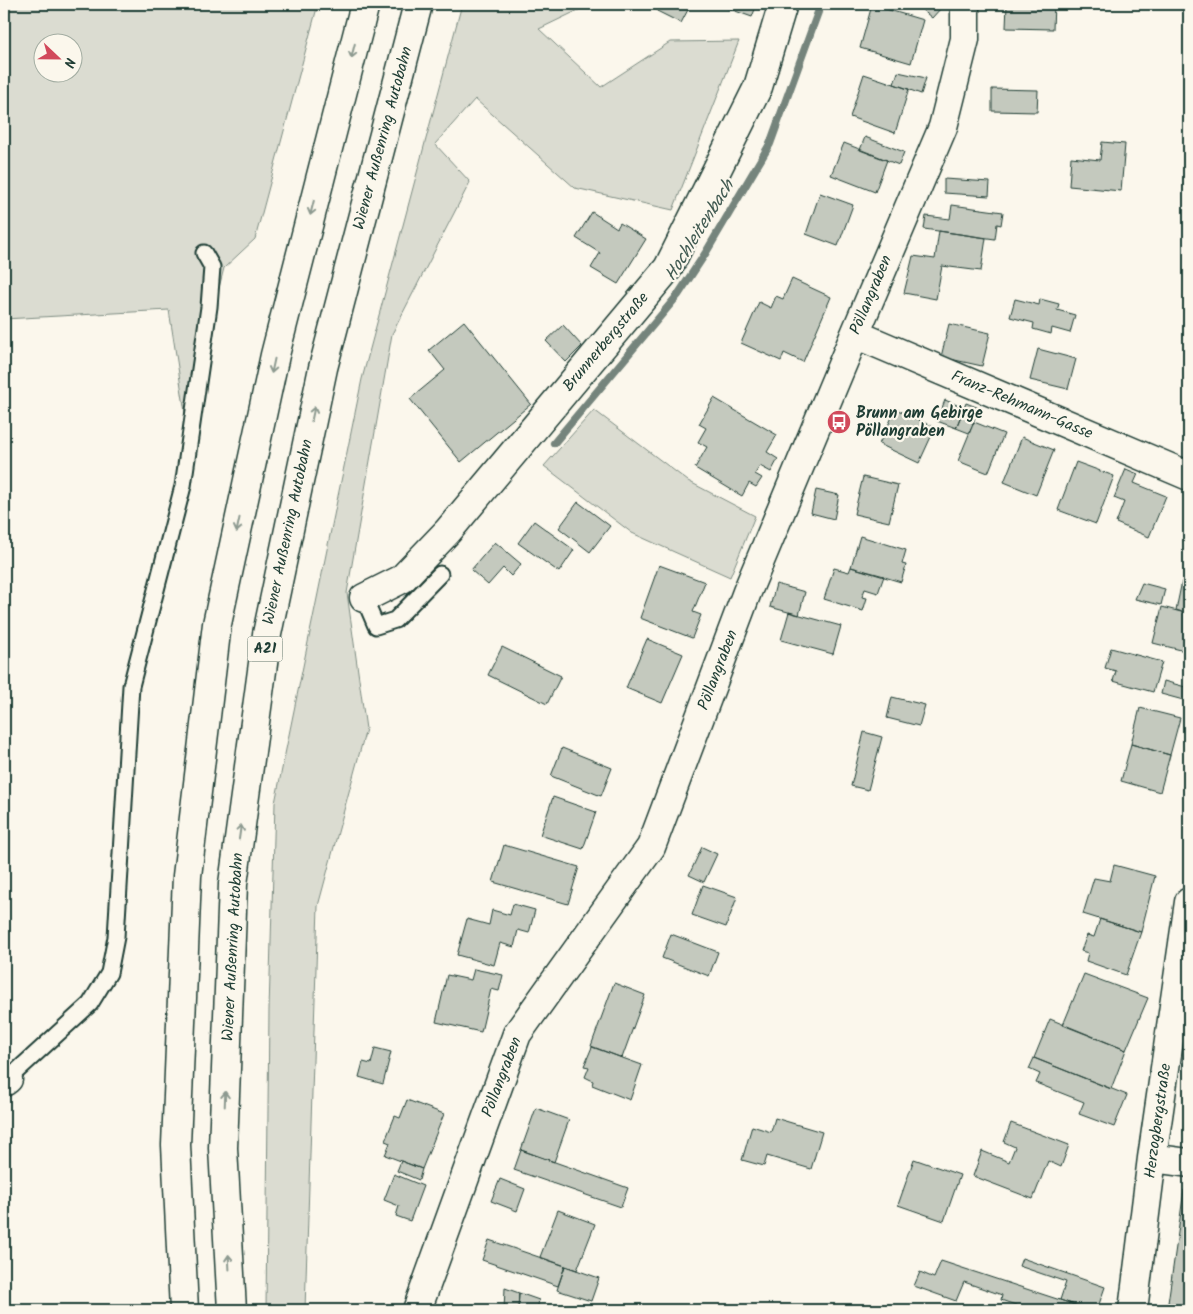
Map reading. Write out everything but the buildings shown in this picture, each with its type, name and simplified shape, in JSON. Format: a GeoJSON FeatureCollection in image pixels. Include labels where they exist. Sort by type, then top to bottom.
{"type":"FeatureCollection","features":[{"type":"Feature","properties":{"kind":"main road"},"geometry":{"type":"LineString","coordinates":[[184,1310],[176,1145],[187,876],[217,624],[275,355],[365,4]]}},
{"type":"Feature","properties":{"kind":"main road","name":"Wiener Außenring Autobahn"},"geometry":{"type":"LineString","coordinates":[[232,1310],[224,1148],[233,884],[265,644],[323,368],[418,4]]}},
{"type":"Feature","properties":{"kind":"main road","name":"Brunnerbergstraße"},"geometry":{"type":"LineString","coordinates":[[364,598],[402,579],[448,531],[668,268],[758,87],[783,4]]}},
{"type":"Feature","properties":{"kind":"main road","name":"Pöllangraben"},"geometry":{"type":"LineString","coordinates":[[417,1310],[517,1034],[651,847],[747,592],[854,334],[943,127],[965,39],[964,4]]}},
{"type":"Feature","properties":{"kind":"main road","name":"Franz-Rehmann-Gasse"},"geometry":{"type":"LineString","coordinates":[[854,334],[1189,476]]}},
{"type":"Feature","properties":{"kind":"main road","name":"Herzogbergstraße"},"geometry":{"type":"LineString","coordinates":[[1133,1310],[1152,1158],[1183,994],[1189,902]]}},
{"type":"Feature","properties":{"kind":"main road"},"geometry":{"type":"LineString","coordinates":[[1152,1158],[1189,1163]]}},
{"type":"Feature","properties":{"kind":"lane"},"geometry":{"type":"LineString","coordinates":[[6,1081],[90,1004],[109,973],[116,937],[131,686],[183,486],[209,307],[212,267],[204,253]]}},
{"type":"Feature","properties":{"kind":"lane"},"geometry":{"type":"LineString","coordinates":[[364,598],[376,626],[395,620],[440,574]]}},
{"type":"Feature","properties":{"kind":"shaded area"},"geometry":{"type":"Polygon","coordinates":[[[4,4],[318,4],[255,239],[224,268],[186,419],[169,310],[4,319],[4,4]]]}},
{"type":"Feature","properties":{"kind":"shaded area"},"geometry":{"type":"Polygon","coordinates":[[[462,4],[591,4],[539,29],[601,87],[670,42],[739,41],[673,210],[575,188],[475,99],[435,144],[470,182],[392,334],[347,593],[366,729],[318,906],[305,1310],[266,1310],[269,1010],[275,803],[362,379],[462,4]]]}},
{"type":"Feature","properties":{"kind":"shaded area"},"geometry":{"type":"Polygon","coordinates":[[[594,410],[688,481],[755,516],[730,577],[632,533],[544,466],[594,410]]]}},
{"type":"Feature","properties":{"kind":"waterway","name":"Hochleitenbach"},"geometry":{"type":"LineString","coordinates":[[554,443],[678,295],[705,254],[770,144],[821,4]]}},
{"type":"Feature","properties":{"kind":"place","name":"Brunn am Gebirge Pöllangraben"},"geometry":{"type":"Point","coordinates":[839,422]}}]}
